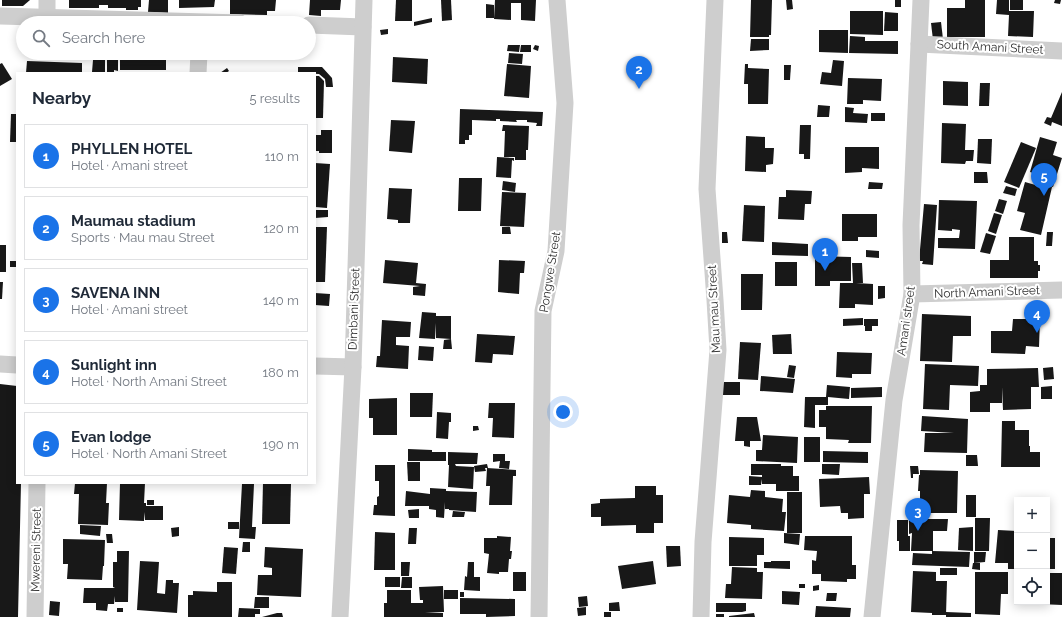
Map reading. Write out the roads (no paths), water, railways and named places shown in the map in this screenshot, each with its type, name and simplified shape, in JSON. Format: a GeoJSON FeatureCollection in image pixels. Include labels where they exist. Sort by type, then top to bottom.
{"type":"FeatureCollection","features":[{"type":"Feature","properties":{"kind":"street"},"geometry":{"type":"LineString","coordinates":[[47,0],[47,16]]}},
{"type":"Feature","properties":{"kind":"street","name":"Dimbani Street"},"geometry":{"type":"LineString","coordinates":[[340,617],[353,367],[364,0]]}},
{"type":"Feature","properties":{"kind":"street","name":"Pongwe Street"},"geometry":{"type":"LineString","coordinates":[[539,617],[543,311],[556,251],[565,103],[557,0]]}},
{"type":"Feature","properties":{"kind":"street","name":"Mau mau Street"},"geometry":{"type":"LineString","coordinates":[[701,617],[703,542],[718,350],[716,300],[707,189],[715,0]]}},
{"type":"Feature","properties":{"kind":"street","name":"Amani street"},"geometry":{"type":"LineString","coordinates":[[872,617],[894,400],[912,294],[911,225],[920,0]]}},
{"type":"Feature","properties":{"kind":"street"},"geometry":{"type":"LineString","coordinates":[[0,16],[16,16]]}},
{"type":"Feature","properties":{"kind":"street"},"geometry":{"type":"LineString","coordinates":[[316,25],[363,26]]}},
{"type":"Feature","properties":{"kind":"street","name":"South Amani Street"},"geometry":{"type":"LineString","coordinates":[[919,44],[1062,51]]}},
{"type":"Feature","properties":{"kind":"street"},"geometry":{"type":"LineString","coordinates":[[198,72],[199,60]]}},
{"type":"Feature","properties":{"kind":"street","name":"North Amani Street"},"geometry":{"type":"LineString","coordinates":[[912,294],[1062,290]]}},
{"type":"Feature","properties":{"kind":"street"},"geometry":{"type":"LineString","coordinates":[[0,364],[16,365]]}},
{"type":"Feature","properties":{"kind":"street"},"geometry":{"type":"LineString","coordinates":[[316,366],[353,367]]}},
{"type":"Feature","properties":{"kind":"street","name":"Mwereni Street"},"geometry":{"type":"LineString","coordinates":[[34,617],[37,484]]}},
{"type":"Feature","properties":{"kind":"place","name":"Maumau stadium"},"geometry":{"type":"Point","coordinates":[639,89]}},
{"type":"Feature","properties":{"kind":"place","name":"Evan lodge"},"geometry":{"type":"Point","coordinates":[1044,196]}},
{"type":"Feature","properties":{"kind":"place","name":"PHYLLEN HOTEL"},"geometry":{"type":"Point","coordinates":[825,271]}},
{"type":"Feature","properties":{"kind":"place","name":"Sunlight inn"},"geometry":{"type":"Point","coordinates":[1037,333]}},
{"type":"Feature","properties":{"kind":"place","name":"SAVENA INN"},"geometry":{"type":"Point","coordinates":[918,531]}}]}
